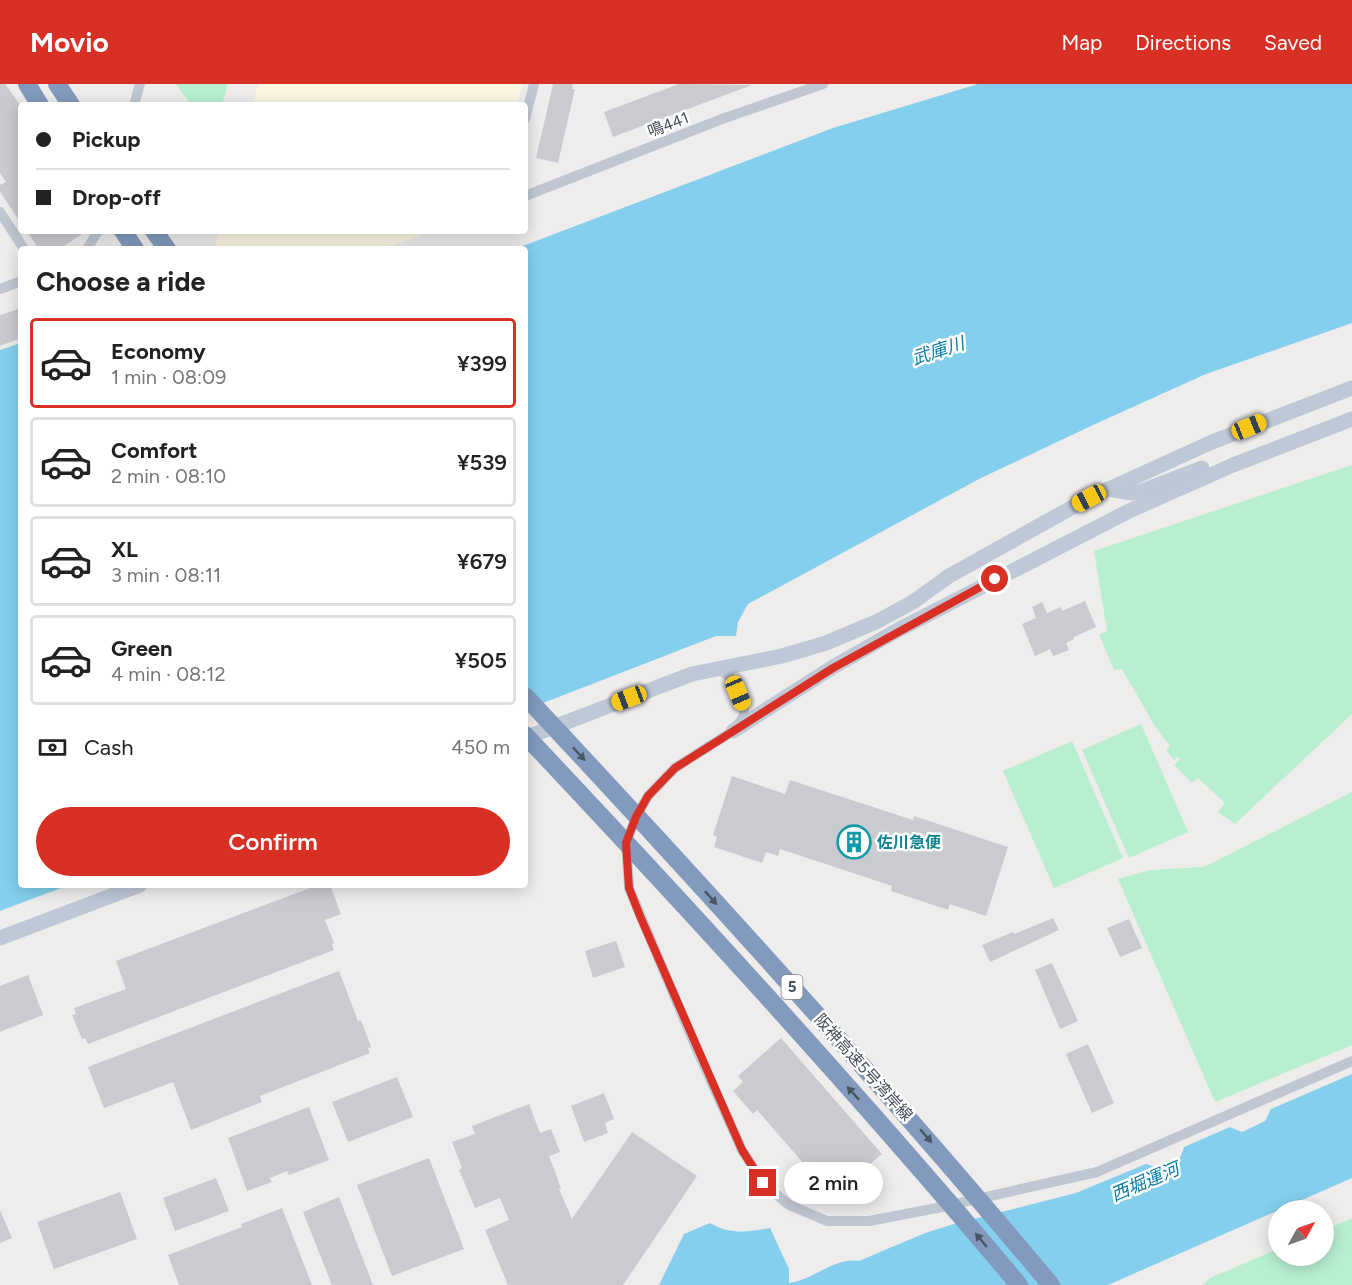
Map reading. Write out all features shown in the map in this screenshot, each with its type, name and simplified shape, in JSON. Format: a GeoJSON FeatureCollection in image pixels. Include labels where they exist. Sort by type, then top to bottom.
{"type":"FeatureCollection","features":[{"type":"Feature","properties":{"kind":"highway"},"geometry":{"type":"LineString","coordinates":[[27,84],[38,102]]}},
{"type":"Feature","properties":{"kind":"highway"},"geometry":{"type":"LineString","coordinates":[[57,84],[69,102]]}},
{"type":"Feature","properties":{"kind":"highway","name":"阪神高速5号湾岸線"},"geometry":{"type":"LineString","coordinates":[[528,699],[846,1045],[1051,1285]]}},
{"type":"Feature","properties":{"kind":"highway","name":"阪神高速5号湾岸線"},"geometry":{"type":"LineString","coordinates":[[528,739],[830,1067],[930,1179],[1019,1285]]}},
{"type":"Feature","properties":{"kind":"street"},"geometry":{"type":"LineString","coordinates":[[135,102],[140,84]]}},
{"type":"Feature","properties":{"kind":"street"},"geometry":{"type":"LineString","coordinates":[[528,107],[534,84]]}},
{"type":"Feature","properties":{"kind":"street","name":"鳴441"},"geometry":{"type":"LineString","coordinates":[[528,195],[722,119],[823,84]]}},
{"type":"Feature","properties":{"kind":"street"},"geometry":{"type":"LineString","coordinates":[[0,212],[22,246]]}},
{"type":"Feature","properties":{"kind":"street"},"geometry":{"type":"LineString","coordinates":[[0,289],[18,282]]}},
{"type":"Feature","properties":{"kind":"street"},"geometry":{"type":"LineString","coordinates":[[528,735],[681,678],[708,670],[782,656],[826,643],[876,622],[913,602],[949,576],[1108,489],[1212,442],[1352,388]]}},
{"type":"Feature","properties":{"kind":"street"},"geometry":{"type":"LineString","coordinates":[[1352,419],[1233,465],[1129,511],[995,579],[833,668],[675,768],[648,796],[636,817],[626,843],[629,888],[742,1150],[763,1183],[789,1205],[827,1221],[868,1221],[1097,1172],[1352,1061]]}},
{"type":"Feature","properties":{"kind":"street"},"geometry":{"type":"LineString","coordinates":[[1108,489],[1132,493],[1142,491],[1233,455],[1256,448],[1273,450]]}},
{"type":"Feature","properties":{"kind":"street"},"geometry":{"type":"LineString","coordinates":[[708,670],[722,671],[733,680],[744,706],[744,716],[733,731]]}},
{"type":"Feature","properties":{"kind":"street"},"geometry":{"type":"LineString","coordinates":[[0,938],[132,888]]}},
{"type":"Feature","properties":{"kind":"shaded area"},"geometry":{"type":"Polygon","coordinates":[[[258,84],[523,84],[518,102],[254,102],[258,84]]]}},
{"type":"Feature","properties":{"kind":"shaded area"},"geometry":{"type":"Polygon","coordinates":[[[218,234],[424,234],[390,246],[215,246],[218,234]]]}},
{"type":"Feature","properties":{"kind":"green space"},"geometry":{"type":"Polygon","coordinates":[[[176,84],[228,84],[223,102],[189,102],[176,84]]]}},
{"type":"Feature","properties":{"kind":"green space"},"geometry":{"type":"Polygon","coordinates":[[[1352,465],[1352,714],[1235,824],[1218,812],[1225,803],[1198,778],[1192,783],[1174,765],[1180,759],[1177,757],[1174,760],[1166,750],[1170,746],[1156,728],[1122,669],[1114,670],[1099,635],[1107,631],[1094,551],[1352,465]]]}},
{"type":"Feature","properties":{"kind":"green space"},"geometry":{"type":"Polygon","coordinates":[[[1141,724],[1188,832],[1129,858],[1082,750],[1141,724]]]}},
{"type":"Feature","properties":{"kind":"green space"},"geometry":{"type":"Polygon","coordinates":[[[1072,741],[1123,858],[1054,888],[1003,771],[1072,741]]]}},
{"type":"Feature","properties":{"kind":"green space"},"geometry":{"type":"Polygon","coordinates":[[[1352,792],[1352,1045],[1215,1102],[1118,879],[1150,870],[1204,867],[1352,792]]]}},
{"type":"Feature","properties":{"kind":"green space"},"geometry":{"type":"Polygon","coordinates":[[[1352,1218],[1352,1285],[1203,1285],[1210,1278],[1268,1253],[1268,1266],[1334,1266],[1334,1226],[1352,1218]]]}},
{"type":"Feature","properties":{"kind":"water","name":"武庫川"},"geometry":{"type":"Polygon","coordinates":[[[978,84],[1352,84],[1352,323],[1206,374],[979,479],[748,604],[738,622],[736,636],[716,636],[528,709],[528,246],[523,246],[833,128],[978,84]]]}},
{"type":"Feature","properties":{"kind":"water"},"geometry":{"type":"Polygon","coordinates":[[[18,344],[18,888],[61,888],[0,911],[0,350],[18,344]]]}},
{"type":"Feature","properties":{"kind":"water","name":"西堀運河"},"geometry":{"type":"Polygon","coordinates":[[[1352,1074],[1352,1178],[1302,1200],[1268,1200],[1268,1215],[1108,1285],[659,1285],[684,1234],[710,1223],[732,1231],[770,1228],[789,1269],[789,1283],[807,1278],[841,1262],[859,1261],[925,1233],[1076,1193],[1146,1164],[1158,1168],[1180,1158],[1184,1147],[1230,1127],[1242,1132],[1265,1121],[1271,1109],[1352,1074]]]}},
{"type":"Feature","properties":{"kind":"building"},"geometry":{"type":"Polygon","coordinates":[[[0,84],[5,84],[18,102],[18,219],[0,192],[0,185],[6,182],[0,173],[0,84]]]}},
{"type":"Feature","properties":{"kind":"building"},"geometry":{"type":"Polygon","coordinates":[[[553,84],[573,84],[572,89],[575,89],[558,163],[536,158],[553,84]]]}},
{"type":"Feature","properties":{"kind":"building"},"geometry":{"type":"Polygon","coordinates":[[[679,84],[752,85],[613,137],[604,112],[679,84]]]}},
{"type":"Feature","properties":{"kind":"building"},"geometry":{"type":"Polygon","coordinates":[[[29,234],[82,234],[64,246],[37,246],[29,234]]]}},
{"type":"Feature","properties":{"kind":"building"},"geometry":{"type":"Polygon","coordinates":[[[18,309],[18,339],[0,346],[0,315],[18,309]]]}},
{"type":"Feature","properties":{"kind":"building"},"geometry":{"type":"Polygon","coordinates":[[[1085,601],[1096,627],[1066,643],[1069,650],[1053,656],[1050,649],[1035,656],[1022,624],[1036,618],[1032,607],[1042,602],[1047,613],[1061,607],[1062,611],[1085,601]]]}},
{"type":"Feature","properties":{"kind":"building","name":"佐川急便"},"geometry":{"type":"Polygon","coordinates":[[[732,776],[785,794],[790,780],[913,820],[914,816],[1008,847],[986,916],[950,904],[948,910],[891,891],[892,886],[780,849],[778,856],[766,852],[762,863],[714,847],[717,837],[713,835],[732,776]]]}},
{"type":"Feature","properties":{"kind":"building"},"geometry":{"type":"Polygon","coordinates":[[[310,888],[331,888],[341,914],[325,920],[334,943],[332,944],[334,950],[88,1044],[85,1038],[82,1039],[72,1015],[76,1014],[74,1008],[126,989],[116,961],[310,888]]]}},
{"type":"Feature","properties":{"kind":"building"},"geometry":{"type":"Polygon","coordinates":[[[1053,918],[1059,930],[990,962],[982,945],[1053,918]]]}},
{"type":"Feature","properties":{"kind":"building"},"geometry":{"type":"Polygon","coordinates":[[[1129,919],[1142,948],[1120,957],[1107,928],[1129,919]]]}},
{"type":"Feature","properties":{"kind":"building"},"geometry":{"type":"Polygon","coordinates":[[[616,941],[625,967],[593,978],[585,951],[616,941]]]}},
{"type":"Feature","properties":{"kind":"building"},"geometry":{"type":"Polygon","coordinates":[[[1052,963],[1078,1021],[1060,1029],[1035,970],[1052,963]]]}},
{"type":"Feature","properties":{"kind":"building"},"geometry":{"type":"Polygon","coordinates":[[[339,971],[358,1021],[361,1020],[371,1047],[368,1048],[370,1053],[260,1096],[262,1102],[191,1130],[173,1082],[104,1108],[88,1067],[339,971]]]}},
{"type":"Feature","properties":{"kind":"building"},"geometry":{"type":"Polygon","coordinates":[[[28,975],[43,1015],[0,1032],[0,986],[28,975]]]}},
{"type":"Feature","properties":{"kind":"building"},"geometry":{"type":"Polygon","coordinates":[[[781,1038],[882,1154],[832,1196],[757,1110],[753,1114],[733,1091],[743,1082],[738,1076],[781,1038]]]}},
{"type":"Feature","properties":{"kind":"building"},"geometry":{"type":"Polygon","coordinates":[[[1088,1044],[1114,1103],[1092,1113],[1066,1054],[1088,1044]]]}},
{"type":"Feature","properties":{"kind":"building"},"geometry":{"type":"Polygon","coordinates":[[[397,1077],[413,1117],[348,1142],[332,1102],[397,1077]]]}},
{"type":"Feature","properties":{"kind":"building"},"geometry":{"type":"Polygon","coordinates":[[[604,1093],[614,1119],[605,1123],[608,1133],[584,1142],[571,1106],[604,1093]]]}},
{"type":"Feature","properties":{"kind":"building"},"geometry":{"type":"Polygon","coordinates":[[[529,1104],[540,1133],[551,1129],[560,1152],[549,1156],[561,1188],[559,1189],[572,1219],[632,1132],[697,1176],[623,1285],[508,1285],[485,1230],[509,1220],[500,1198],[475,1208],[459,1170],[462,1168],[452,1142],[475,1134],[472,1126],[529,1104]]]}},
{"type":"Feature","properties":{"kind":"building"},"geometry":{"type":"Polygon","coordinates":[[[309,1107],[329,1160],[289,1175],[287,1171],[270,1178],[272,1182],[247,1191],[228,1138],[309,1107]]]}},
{"type":"Feature","properties":{"kind":"building"},"geometry":{"type":"Polygon","coordinates":[[[429,1158],[464,1249],[392,1276],[357,1185],[429,1158]]]}},
{"type":"Feature","properties":{"kind":"building"},"geometry":{"type":"Polygon","coordinates":[[[216,1178],[229,1211],[175,1231],[163,1198],[216,1178]]]}},
{"type":"Feature","properties":{"kind":"building"},"geometry":{"type":"Polygon","coordinates":[[[120,1192],[137,1239],[54,1269],[37,1222],[120,1192]]]}},
{"type":"Feature","properties":{"kind":"building"},"geometry":{"type":"Polygon","coordinates":[[[339,1197],[373,1285],[332,1285],[303,1212],[339,1197]]]}},
{"type":"Feature","properties":{"kind":"building"},"geometry":{"type":"Polygon","coordinates":[[[282,1208],[312,1285],[179,1285],[168,1255],[242,1227],[241,1224],[282,1208]]]}},
{"type":"Feature","properties":{"kind":"building"},"geometry":{"type":"Polygon","coordinates":[[[0,1210],[12,1238],[0,1243],[0,1210]]]}},
{"type":"Feature","properties":{"kind":"place","name":"佐川急便"},"geometry":{"type":"Point","coordinates":[854,842]}},
{"type":"Feature","properties":{"kind":"route"},"geometry":{"type":"LineString","coordinates":[[763,1183],[742,1150],[640,916],[629,888],[626,843],[636,817],[648,796],[675,768],[833,668],[898,630],[995,579]]}}]}
